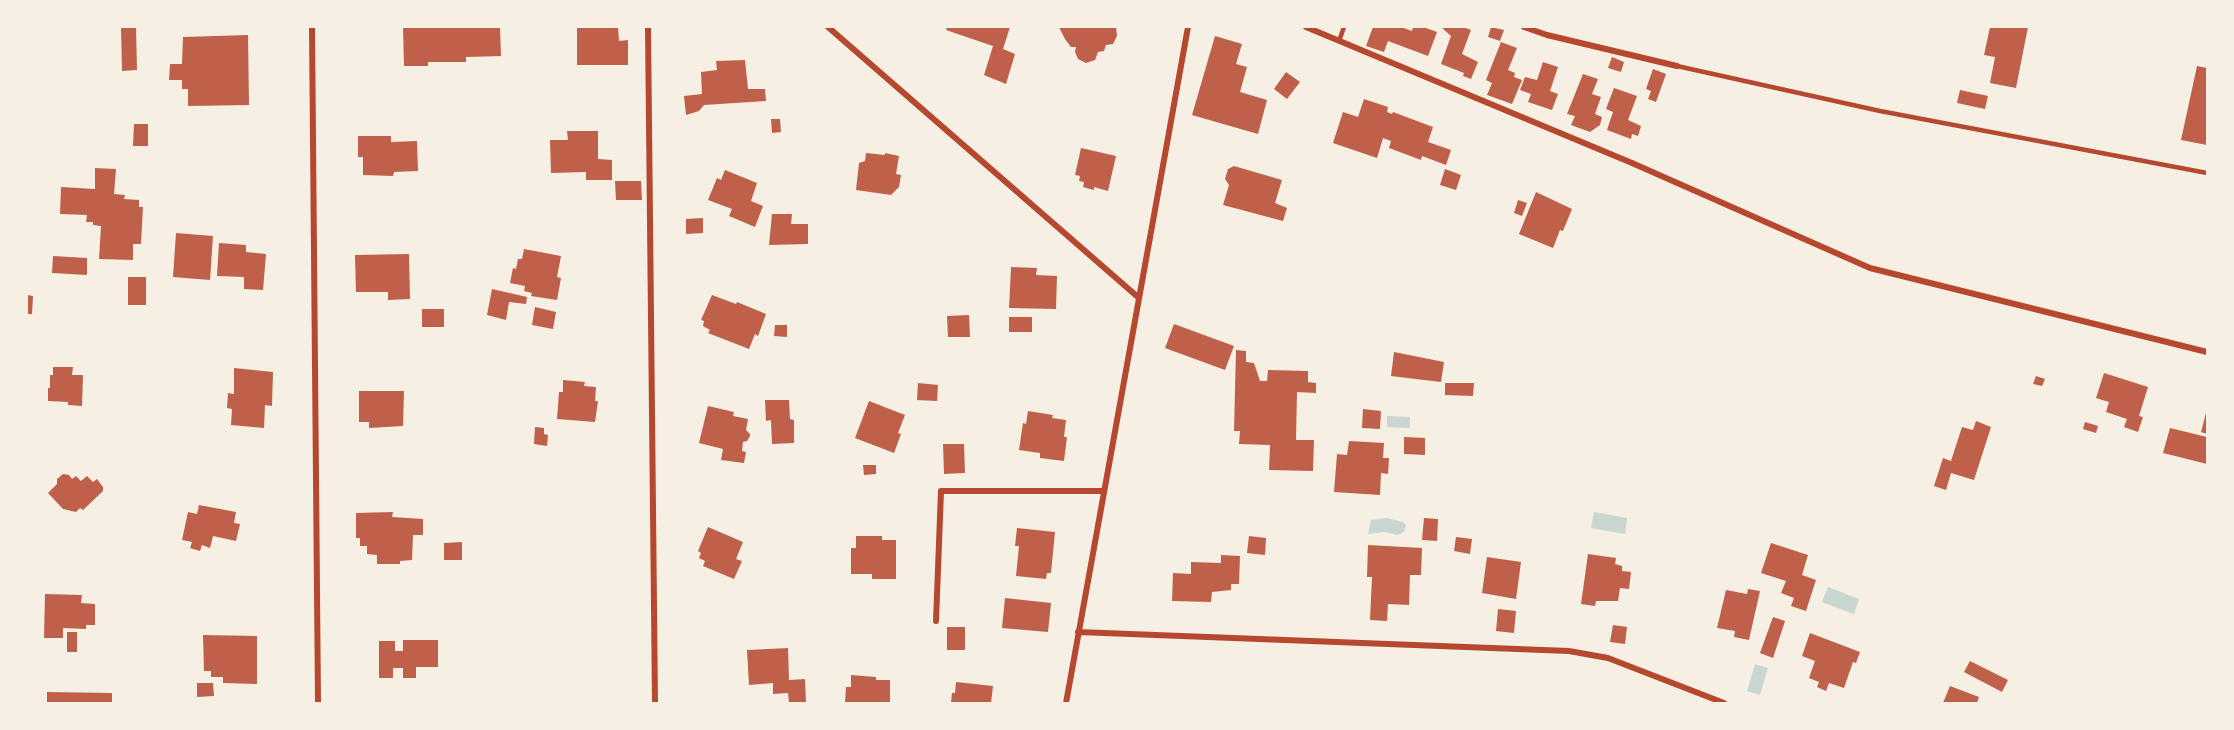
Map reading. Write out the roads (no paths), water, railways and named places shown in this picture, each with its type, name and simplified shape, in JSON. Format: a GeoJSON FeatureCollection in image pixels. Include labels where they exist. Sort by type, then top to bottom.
{"type":"FeatureCollection","features":[{"type":"Feature","properties":{"kind":"street"},"geometry":{"type":"LineString","coordinates":[[312,27],[318,703]]}},
{"type":"Feature","properties":{"kind":"street"},"geometry":{"type":"LineString","coordinates":[[648,27],[655,703]]}},
{"type":"Feature","properties":{"kind":"street"},"geometry":{"type":"LineString","coordinates":[[828,27],[1139,298]]}},
{"type":"Feature","properties":{"kind":"street"},"geometry":{"type":"LineString","coordinates":[[1066,703],[1188,27]]}},
{"type":"Feature","properties":{"kind":"street"},"geometry":{"type":"LineString","coordinates":[[1306,27],[1632,163],[1870,268],[2207,352]]}},
{"type":"Feature","properties":{"kind":"street"},"geometry":{"type":"LineString","coordinates":[[1524,27],[1547,35],[1677,66]]}},
{"type":"Feature","properties":{"kind":"street"},"geometry":{"type":"LineString","coordinates":[[936,621],[941,491],[1104,491]]}},
{"type":"Feature","properties":{"kind":"street"},"geometry":{"type":"LineString","coordinates":[[1078,632],[1569,651],[1608,658],[1724,703]]}},
{"type":"Feature","properties":{"kind":"lane"},"geometry":{"type":"LineString","coordinates":[[1339,41],[1344,27]]}},
{"type":"Feature","properties":{"kind":"lane"},"geometry":{"type":"LineString","coordinates":[[1677,66],[1880,111],[2207,173]]}}]}
